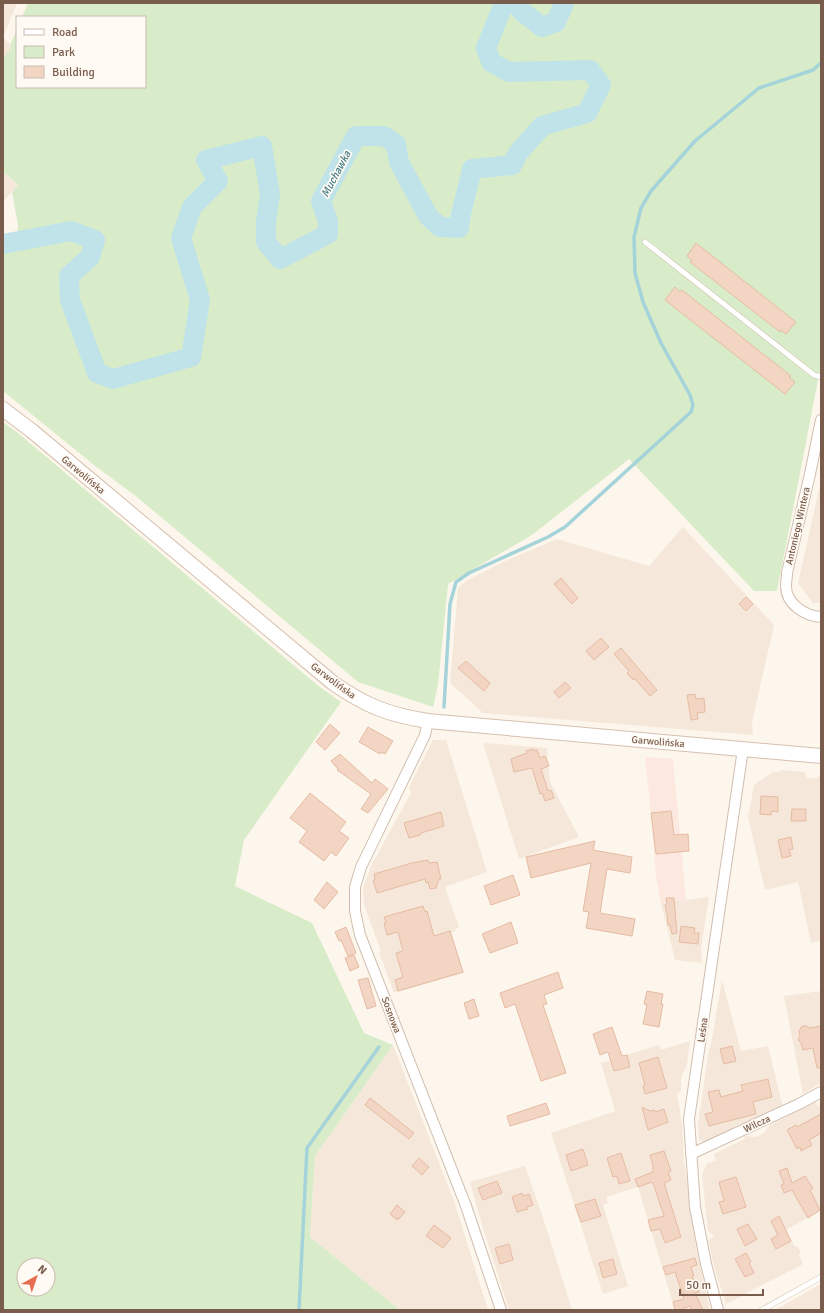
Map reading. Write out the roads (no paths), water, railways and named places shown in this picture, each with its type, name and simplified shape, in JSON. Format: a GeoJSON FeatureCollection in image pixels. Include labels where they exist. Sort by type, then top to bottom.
{"type":"FeatureCollection","features":[{"type":"Feature","properties":{"kind":"main road","name":"Garwolińska"},"geometry":{"type":"LineString","coordinates":[[3,409],[32,431],[333,683],[375,708],[401,717],[428,721],[821,756]]}},
{"type":"Feature","properties":{"kind":"street","name":"Antoniego Wintera"},"geometry":{"type":"LineString","coordinates":[[819,617],[804,612],[792,604],[786,587],[787,573],[821,420]]}},
{"type":"Feature","properties":{"kind":"street","name":"Sosnowa"},"geometry":{"type":"LineString","coordinates":[[428,721],[425,735],[361,867],[355,887],[355,911],[360,935],[466,1206],[501,1310]]}},
{"type":"Feature","properties":{"kind":"street","name":"Leśna"},"geometry":{"type":"LineString","coordinates":[[718,1310],[706,1264],[695,1207],[690,1118],[743,749]]}},
{"type":"Feature","properties":{"kind":"street","name":"Wilcza"},"geometry":{"type":"LineString","coordinates":[[691,1154],[800,1104],[821,1092]]}},
{"type":"Feature","properties":{"kind":"lane"},"geometry":{"type":"LineString","coordinates":[[645,242],[814,375],[821,377]]}},
{"type":"Feature","properties":{"kind":"lane"},"geometry":{"type":"LineString","coordinates":[[762,1310],[821,1277]]}},
{"type":"Feature","properties":{"kind":"waterway","name":"Muchawka"},"geometry":{"type":"LineString","coordinates":[[3,244],[71,231],[95,240],[90,257],[69,276],[70,300],[97,373],[113,379],[191,357],[200,300],[181,238],[192,207],[218,181],[206,160],[262,146],[270,194],[266,222],[266,242],[280,259],[328,234],[328,221],[321,201],[356,136],[384,136],[396,144],[399,162],[428,216],[440,227],[459,228],[472,169],[512,165],[518,153],[542,126],[587,113],[601,85],[590,70],[509,72],[491,62],[486,48],[504,3]]}},
{"type":"Feature","properties":{"kind":"waterway","name":"Muchawka"},"geometry":{"type":"LineString","coordinates":[[515,3],[524,13],[542,27],[556,22],[564,3]]}},
{"type":"Feature","properties":{"kind":"waterway"},"geometry":{"type":"LineString","coordinates":[[444,707],[450,604],[456,582],[469,573],[548,537],[565,527],[691,412],[693,405],[690,395],[661,343],[643,302],[635,273],[634,237],[641,208],[651,191],[695,141],[759,88],[813,70],[821,63]]}},
{"type":"Feature","properties":{"kind":"waterway"},"geometry":{"type":"LineString","coordinates":[[299,1310],[307,1148],[379,1047]]}}]}
